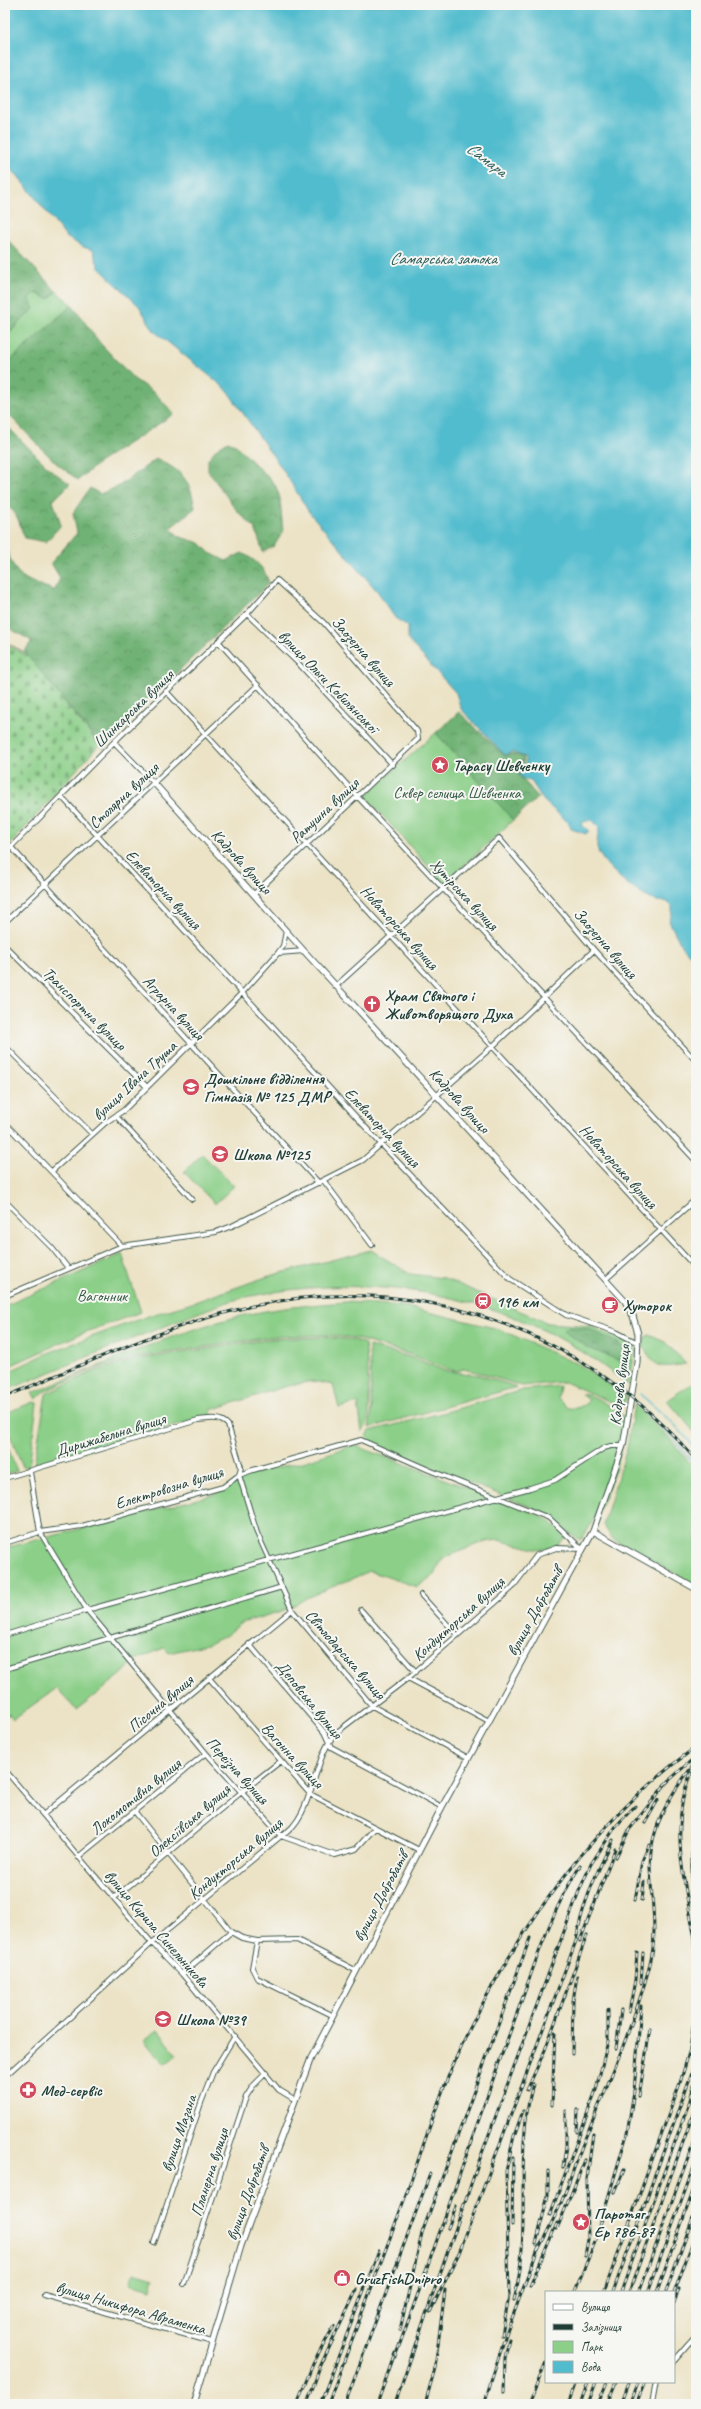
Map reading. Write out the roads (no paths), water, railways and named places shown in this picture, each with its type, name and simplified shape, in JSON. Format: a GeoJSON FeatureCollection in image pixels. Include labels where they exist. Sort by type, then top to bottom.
{"type":"FeatureCollection","features":[{"type":"Feature","properties":{"kind":"street","name":"Шинкарська вулиця"},"geometry":{"type":"LineString","coordinates":[[5,853],[114,742],[247,614],[278,580]]}},
{"type":"Feature","properties":{"kind":"street","name":"Заозерна вулиця"},"geometry":{"type":"LineString","coordinates":[[278,580],[324,623],[416,731],[418,739],[413,746]]}},
{"type":"Feature","properties":{"kind":"street","name":"вулиця Ольги Кобилянської"},"geometry":{"type":"LineString","coordinates":[[247,614],[298,663],[393,765]]}},
{"type":"Feature","properties":{"kind":"street","name":"Хутірська вулиця"},"geometry":{"type":"LineString","coordinates":[[218,641],[357,796],[696,1161]]}},
{"type":"Feature","properties":{"kind":"street","name":"Столярна вулиця"},"geometry":{"type":"LineString","coordinates":[[5,922],[258,685]]}},
{"type":"Feature","properties":{"kind":"street","name":"Новаторська вулиця"},"geometry":{"type":"LineString","coordinates":[[166,691],[696,1268]]}},
{"type":"Feature","properties":{"kind":"street","name":"Кадрова вулиця"},"geometry":{"type":"LineString","coordinates":[[114,742],[154,783],[304,951],[337,985],[606,1280],[630,1309],[635,1324],[638,1343],[636,1369],[623,1446],[593,1531]]}},
{"type":"Feature","properties":{"kind":"street","name":"Ратушна вулиця"},"geometry":{"type":"LineString","coordinates":[[254,894],[357,796],[413,746]]}},
{"type":"Feature","properties":{"kind":"street","name":"Елеваторна вулиця"},"geometry":{"type":"LineString","coordinates":[[61,796],[243,992],[381,1144],[510,1279],[566,1315],[616,1332],[638,1343]]}},
{"type":"Feature","properties":{"kind":"street","name":"Заозерна вулиця"},"geometry":{"type":"LineString","coordinates":[[444,889],[496,839],[501,839],[594,950],[696,1061]]}},
{"type":"Feature","properties":{"kind":"street","name":"Аграрна вулиця"},"geometry":{"type":"LineString","coordinates":[[11,847],[191,1043],[322,1182],[372,1245]]}},
{"type":"Feature","properties":{"kind":"street"},"geometry":{"type":"LineString","coordinates":[[337,985],[444,889]]}},
{"type":"Feature","properties":{"kind":"street","name":"вулиця Івана Труша"},"geometry":{"type":"LineString","coordinates":[[52,1171],[92,1134],[116,1116],[147,1087],[243,992],[283,946],[286,931]]}},
{"type":"Feature","properties":{"kind":"street","name":"Транспортна вулиця"},"geometry":{"type":"LineString","coordinates":[[5,946],[147,1087]]}},
{"type":"Feature","properties":{"kind":"street"},"geometry":{"type":"LineString","coordinates":[[5,1296],[122,1246],[227,1228],[355,1166],[493,1046],[594,950]]}},
{"type":"Feature","properties":{"kind":"street"},"geometry":{"type":"LineString","coordinates":[[278,953],[304,951]]}},
{"type":"Feature","properties":{"kind":"street"},"geometry":{"type":"LineString","coordinates":[[5,1046],[92,1134]]}},
{"type":"Feature","properties":{"kind":"street"},"geometry":{"type":"LineString","coordinates":[[116,1116],[192,1199]]}},
{"type":"Feature","properties":{"kind":"street"},"geometry":{"type":"LineString","coordinates":[[5,1122],[122,1246]]}},
{"type":"Feature","properties":{"kind":"street"},"geometry":{"type":"LineString","coordinates":[[606,1280],[696,1199]]}},
{"type":"Feature","properties":{"kind":"street"},"geometry":{"type":"LineString","coordinates":[[5,1201],[52,1248],[68,1268]]}},
{"type":"Feature","properties":{"kind":"street","name":"Дирижабельна вулиця"},"geometry":{"type":"LineString","coordinates":[[5,1478],[30,1472],[78,1455],[198,1420],[210,1418],[223,1421]]}},
{"type":"Feature","properties":{"kind":"street","name":"Світлодарська вулиця"},"geometry":{"type":"LineString","coordinates":[[223,1421],[228,1425],[241,1466],[239,1475],[257,1533],[292,1610],[372,1706],[468,1758]]}},
{"type":"Feature","properties":{"kind":"street","name":"Електровозна вулиця"},"geometry":{"type":"LineString","coordinates":[[5,1543],[40,1532],[82,1526],[168,1503],[223,1487],[239,1475],[361,1440],[495,1496]]}},
{"type":"Feature","properties":{"kind":"street"},"geometry":{"type":"LineString","coordinates":[[5,1635],[87,1610],[555,1480],[604,1448],[610,1446],[623,1446]]}},
{"type":"Feature","properties":{"kind":"street"},"geometry":{"type":"LineString","coordinates":[[30,1472],[40,1532]]}},
{"type":"Feature","properties":{"kind":"street"},"geometry":{"type":"LineString","coordinates":[[495,1496],[549,1518],[582,1549]]}},
{"type":"Feature","properties":{"kind":"street"},"geometry":{"type":"LineString","coordinates":[[593,1531],[696,1589]]}},
{"type":"Feature","properties":{"kind":"street","name":"вулиця Добробатів"},"geometry":{"type":"LineString","coordinates":[[194,2404],[241,2246],[294,2099],[311,2058],[468,1758],[593,1531]]}},
{"type":"Feature","properties":{"kind":"street","name":"Переїзна вулиця"},"geometry":{"type":"LineString","coordinates":[[40,1532],[87,1610],[109,1638],[171,1709],[206,1753],[282,1836],[335,1854],[356,1849],[375,1828]]}},
{"type":"Feature","properties":{"kind":"street","name":"Кондукторська вулиця"},"geometry":{"type":"LineString","coordinates":[[5,2076],[152,1943],[282,1836],[290,1832],[310,1794],[329,1742],[337,1732],[416,1672],[512,1588],[537,1556],[556,1548],[582,1549]]}},
{"type":"Feature","properties":{"kind":"street"},"geometry":{"type":"LineString","coordinates":[[5,1669],[282,1587]]}},
{"type":"Feature","properties":{"kind":"street"},"geometry":{"type":"LineString","coordinates":[[421,1595],[457,1635]]}},
{"type":"Feature","properties":{"kind":"street","name":"Пісочна вулиця"},"geometry":{"type":"LineString","coordinates":[[44,1814],[292,1610]]}},
{"type":"Feature","properties":{"kind":"street"},"geometry":{"type":"LineString","coordinates":[[361,1610],[416,1672]]}},
{"type":"Feature","properties":{"kind":"street","name":"Деповська вулиця"},"geometry":{"type":"LineString","coordinates":[[250,1644],[324,1732],[329,1742],[336,1750],[442,1807]]}},
{"type":"Feature","properties":{"kind":"street","name":"Вагонна вулиця"},"geometry":{"type":"LineString","coordinates":[[209,1678],[310,1794],[419,1850]]}},
{"type":"Feature","properties":{"kind":"street"},"geometry":{"type":"LineString","coordinates":[[408,1678],[489,1721]]}},
{"type":"Feature","properties":{"kind":"street","name":"Локомотивна вулиця"},"geometry":{"type":"LineString","coordinates":[[78,1856],[135,1812],[206,1753]]}},
{"type":"Feature","properties":{"kind":"street","name":"Олексіївська вулиця"},"geometry":{"type":"LineString","coordinates":[[114,1898],[168,1855],[241,1791],[281,1761]]}},
{"type":"Feature","properties":{"kind":"street","name":"вулиця Кирила Синельникова"},"geometry":{"type":"LineString","coordinates":[[5,1770],[44,1814],[152,1943],[182,1974],[279,2090],[294,2099]]}},
{"type":"Feature","properties":{"kind":"street"},"geometry":{"type":"LineString","coordinates":[[135,1812],[231,1932],[242,1938],[256,1941],[297,1940],[356,1970]]}},
{"type":"Feature","properties":{"kind":"street"},"geometry":{"type":"LineString","coordinates":[[182,1974],[231,1932]]}},
{"type":"Feature","properties":{"kind":"street"},"geometry":{"type":"LineString","coordinates":[[256,1941],[252,1968],[257,1978],[332,2016]]}},
{"type":"Feature","properties":{"kind":"street","name":"вулиця Мазана"},"geometry":{"type":"LineString","coordinates":[[154,2243],[200,2103],[213,2072],[235,2036]]}},
{"type":"Feature","properties":{"kind":"street","name":"Планерна вулиця"},"geometry":{"type":"LineString","coordinates":[[184,2284],[246,2098],[253,2086],[266,2074]]}},
{"type":"Feature","properties":{"kind":"street","name":"вулиця Никифора Авраменка"},"geometry":{"type":"LineString","coordinates":[[44,2294],[212,2342]]}},
{"type":"Feature","properties":{"kind":"street"},"geometry":{"type":"LineString","coordinates":[[675,2360],[696,2336]]}},
{"type":"Feature","properties":{"kind":"street"},"geometry":{"type":"LineString","coordinates":[[652,2404],[656,2383]]}},
{"type":"Feature","properties":{"kind":"water","name":"Самарська затока"},"geometry":{"type":"Polygon","coordinates":[[[5,5],[696,5],[696,961],[681,945],[669,921],[672,914],[672,906],[666,901],[658,901],[649,898],[639,892],[618,875],[602,858],[597,846],[599,827],[592,820],[583,822],[582,826],[589,831],[586,834],[571,829],[569,823],[544,801],[531,781],[525,780],[519,775],[526,769],[525,757],[512,752],[505,755],[461,709],[456,693],[408,640],[408,626],[395,618],[378,592],[309,512],[283,470],[226,389],[154,331],[139,306],[99,268],[93,250],[83,247],[66,237],[18,176],[5,164],[5,5]]]}},
{"type":"Feature","properties":{"kind":"waterway"},"geometry":{"type":"LineString","coordinates":[[640,1394],[674,1424],[696,1449]]}},
{"type":"Feature","properties":{"kind":"waterway"},"geometry":{"type":"LineString","coordinates":[[637,1404],[668,1433],[696,1465]]}},
{"type":"Feature","properties":{"kind":"railway"},"geometry":{"type":"LineString","coordinates":[[5,1397],[153,1336],[213,1316],[244,1308],[308,1297],[371,1296],[432,1304],[492,1320],[549,1344],[602,1375],[651,1414],[696,1460]]}},
{"type":"Feature","properties":{"kind":"railway"},"geometry":{"type":"LineString","coordinates":[[328,2404],[406,2195],[443,2090],[469,2030],[490,1990],[513,1950],[538,1912],[595,1839],[626,1806],[660,1775],[696,1747]]}},
{"type":"Feature","properties":{"kind":"railway"},"geometry":{"type":"LineString","coordinates":[[664,1785],[696,1756]]}},
{"type":"Feature","properties":{"kind":"railway"},"geometry":{"type":"LineString","coordinates":[[538,2250],[561,2203],[581,2148],[614,2070],[643,1989],[654,1942],[654,1917],[650,1866],[654,1837],[658,1823],[671,1797],[696,1762]]}},
{"type":"Feature","properties":{"kind":"railway"},"geometry":{"type":"LineString","coordinates":[[691,1773],[684,1793],[680,1836],[684,1880],[696,1944]]}},
{"type":"Feature","properties":{"kind":"railway"},"geometry":{"type":"LineString","coordinates":[[616,1857],[629,1830],[668,1781]]}},
{"type":"Feature","properties":{"kind":"railway"},"geometry":{"type":"LineString","coordinates":[[645,1823],[658,1800]]}},
{"type":"Feature","properties":{"kind":"railway"},"geometry":{"type":"LineString","coordinates":[[616,1826],[635,1806]]}},
{"type":"Feature","properties":{"kind":"railway"},"geometry":{"type":"LineString","coordinates":[[692,1891],[692,1855],[696,1823]]}},
{"type":"Feature","properties":{"kind":"railway"},"geometry":{"type":"LineString","coordinates":[[395,2404],[478,2164],[579,1891],[591,1864],[616,1826]]}},
{"type":"Feature","properties":{"kind":"railway"},"geometry":{"type":"LineString","coordinates":[[430,2312],[459,2253],[576,1941],[582,1914],[590,1889],[613,1840]]}},
{"type":"Feature","properties":{"kind":"railway"},"geometry":{"type":"LineString","coordinates":[[635,1900],[642,1861],[649,1845]]}},
{"type":"Feature","properties":{"kind":"railway"},"geometry":{"type":"LineString","coordinates":[[580,1941],[615,1849]]}},
{"type":"Feature","properties":{"kind":"railway"},"geometry":{"type":"LineString","coordinates":[[395,2357],[542,1943],[559,1903],[580,1866]]}},
{"type":"Feature","properties":{"kind":"railway"},"geometry":{"type":"LineString","coordinates":[[642,1900],[644,1882]]}},
{"type":"Feature","properties":{"kind":"railway"},"geometry":{"type":"LineString","coordinates":[[527,2090],[545,2050],[587,1935]]}},
{"type":"Feature","properties":{"kind":"railway"},"geometry":{"type":"LineString","coordinates":[[400,2330],[422,2233],[530,1938]]}},
{"type":"Feature","properties":{"kind":"railway"},"geometry":{"type":"LineString","coordinates":[[694,1940],[696,1972]]}},
{"type":"Feature","properties":{"kind":"railway"},"geometry":{"type":"LineString","coordinates":[[629,2012],[635,1980],[637,1953]]}},
{"type":"Feature","properties":{"kind":"railway"},"geometry":{"type":"LineString","coordinates":[[641,1983],[643,1953]]}},
{"type":"Feature","properties":{"kind":"railway"},"geometry":{"type":"LineString","coordinates":[[572,2054],[573,2001],[577,1976]]}},
{"type":"Feature","properties":{"kind":"railway"},"geometry":{"type":"LineString","coordinates":[[595,2242],[627,2134],[634,2091],[641,2006]]}},
{"type":"Feature","properties":{"kind":"railway"},"geometry":{"type":"LineString","coordinates":[[604,2291],[680,2083],[690,2049],[696,2006]]}},
{"type":"Feature","properties":{"kind":"railway"},"geometry":{"type":"LineString","coordinates":[[550,2215],[596,2090],[608,2041],[608,2010]]}},
{"type":"Feature","properties":{"kind":"railway"},"geometry":{"type":"LineString","coordinates":[[616,2049],[621,2010]]}},
{"type":"Feature","properties":{"kind":"railway"},"geometry":{"type":"LineString","coordinates":[[639,2096],[650,2029]]}},
{"type":"Feature","properties":{"kind":"railway"},"geometry":{"type":"LineString","coordinates":[[552,2105],[555,2033]]}},
{"type":"Feature","properties":{"kind":"railway"},"geometry":{"type":"LineString","coordinates":[[613,2291],[696,2061]]}},
{"type":"Feature","properties":{"kind":"railway"},"geometry":{"type":"LineString","coordinates":[[621,2291],[690,2100],[696,2077]]}},
{"type":"Feature","properties":{"kind":"railway"},"geometry":{"type":"LineString","coordinates":[[514,2300],[522,2246],[524,2138],[527,2111],[533,2084]]}},
{"type":"Feature","properties":{"kind":"railway"},"geometry":{"type":"LineString","coordinates":[[629,2291],[696,2106]]}},
{"type":"Feature","properties":{"kind":"railway"},"geometry":{"type":"LineString","coordinates":[[577,2132],[578,2110]]}},
{"type":"Feature","properties":{"kind":"railway"},"geometry":{"type":"LineString","coordinates":[[502,2335],[509,2295],[506,2171],[514,2136],[523,2111]]}},
{"type":"Feature","properties":{"kind":"railway"},"geometry":{"type":"LineString","coordinates":[[563,2167],[566,2146],[566,2111]]}},
{"type":"Feature","properties":{"kind":"railway"},"geometry":{"type":"LineString","coordinates":[[585,2256],[588,2239],[587,2179],[593,2133]]}},
{"type":"Feature","properties":{"kind":"railway"},"geometry":{"type":"LineString","coordinates":[[639,2291],[696,2135]]}},
{"type":"Feature","properties":{"kind":"railway"},"geometry":{"type":"LineString","coordinates":[[512,2225],[513,2157]]}},
{"type":"Feature","properties":{"kind":"railway"},"geometry":{"type":"LineString","coordinates":[[557,2229],[585,2160]]}},
{"type":"Feature","properties":{"kind":"railway"},"geometry":{"type":"LineString","coordinates":[[648,2291],[696,2161]]}},
{"type":"Feature","properties":{"kind":"railway"},"geometry":{"type":"LineString","coordinates":[[615,2192],[624,2170]]}},
{"type":"Feature","properties":{"kind":"railway"},"geometry":{"type":"LineString","coordinates":[[536,2244],[548,2195],[548,2171]]}},
{"type":"Feature","properties":{"kind":"railway"},"geometry":{"type":"LineString","coordinates":[[345,2404],[430,2174]]}},
{"type":"Feature","properties":{"kind":"railway"},"geometry":{"type":"LineString","coordinates":[[657,2291],[696,2183]]}},
{"type":"Feature","properties":{"kind":"railway"},"geometry":{"type":"LineString","coordinates":[[448,2228],[456,2206]]}},
{"type":"Feature","properties":{"kind":"railway"},"geometry":{"type":"LineString","coordinates":[[666,2291],[696,2209]]}},
{"type":"Feature","properties":{"kind":"railway"},"geometry":{"type":"LineString","coordinates":[[530,2286],[557,2223]]}},
{"type":"Feature","properties":{"kind":"railway"},"geometry":{"type":"LineString","coordinates":[[675,2291],[696,2233]]}},
{"type":"Feature","properties":{"kind":"railway"},"geometry":{"type":"LineString","coordinates":[[575,2291],[597,2237]]}},
{"type":"Feature","properties":{"kind":"railway"},"geometry":{"type":"LineString","coordinates":[[484,2404],[505,2337],[539,2246]]}},
{"type":"Feature","properties":{"kind":"railway"},"geometry":{"type":"LineString","coordinates":[[320,2404],[379,2251]]}},
{"type":"Feature","properties":{"kind":"railway"},"geometry":{"type":"LineString","coordinates":[[307,2404],[320,2367],[357,2289]]}},
{"type":"Feature","properties":{"kind":"railway"},"geometry":{"type":"LineString","coordinates":[[675,2300],[679,2289]]}},
{"type":"Feature","properties":{"kind":"railway"},"geometry":{"type":"LineString","coordinates":[[425,2404],[435,2368],[445,2290]]}},
{"type":"Feature","properties":{"kind":"railway"},"geometry":{"type":"LineString","coordinates":[[297,2404],[313,2364],[334,2326]]}},
{"type":"Feature","properties":{"kind":"railway"},"geometry":{"type":"LineString","coordinates":[[504,2392],[505,2358],[509,2339]]}},
{"type":"Feature","properties":{"kind":"railway"},"geometry":{"type":"LineString","coordinates":[[377,2404],[395,2353]]}},
{"type":"Feature","properties":{"kind":"railway"},"geometry":{"type":"LineString","coordinates":[[529,2404],[545,2364]]}},
{"type":"Feature","properties":{"kind":"railway"},"geometry":{"type":"LineString","coordinates":[[568,2404],[576,2383]]}},
{"type":"Feature","properties":{"kind":"railway"},"geometry":{"type":"LineString","coordinates":[[580,2404],[588,2383]]}},
{"type":"Feature","properties":{"kind":"railway"},"geometry":{"type":"LineString","coordinates":[[588,2404],[596,2383]]}},
{"type":"Feature","properties":{"kind":"railway"},"geometry":{"type":"LineString","coordinates":[[598,2404],[607,2383]]}},
{"type":"Feature","properties":{"kind":"railway"},"geometry":{"type":"LineString","coordinates":[[607,2404],[616,2383]]}},
{"type":"Feature","properties":{"kind":"railway"},"geometry":{"type":"LineString","coordinates":[[621,2404],[629,2383]]}},
{"type":"Feature","properties":{"kind":"railway"},"geometry":{"type":"LineString","coordinates":[[630,2404],[638,2383]]}},
{"type":"Feature","properties":{"kind":"railway"},"geometry":{"type":"LineString","coordinates":[[636,2404],[645,2383]]}},
{"type":"Feature","properties":{"kind":"place","name":"Тарасу Шевченку"},"geometry":{"type":"Point","coordinates":[440,765]}},
{"type":"Feature","properties":{"kind":"place","name":"Храм Святого і Животворящого Духа"},"geometry":{"type":"Point","coordinates":[372,1004]}},
{"type":"Feature","properties":{"kind":"place","name":"Дошкільне відділення Гімназія № 125 ДМР"},"geometry":{"type":"Point","coordinates":[191,1087]}},
{"type":"Feature","properties":{"kind":"place","name":"Школа №125"},"geometry":{"type":"Point","coordinates":[220,1154]}},
{"type":"Feature","properties":{"kind":"place","name":"196 км"},"geometry":{"type":"Point","coordinates":[483,1301]}},
{"type":"Feature","properties":{"kind":"place","name":"Хуторок"},"geometry":{"type":"Point","coordinates":[610,1305]}},
{"type":"Feature","properties":{"kind":"place","name":"Школа №39"},"geometry":{"type":"Point","coordinates":[163,2019]}},
{"type":"Feature","properties":{"kind":"place","name":"Мед-сервіс"},"geometry":{"type":"Point","coordinates":[28,2090]}},
{"type":"Feature","properties":{"kind":"place","name":"Паротяг Ер 786-87"},"geometry":{"type":"Point","coordinates":[581,2222]}},
{"type":"Feature","properties":{"kind":"place","name":"GruzFishDnipro"},"geometry":{"type":"Point","coordinates":[342,2278]}},
{"type":"Feature","properties":{"kind":"water label","name":"Самара"},"geometry":{"type":"Point","coordinates":[487,159]}},
{"type":"Feature","properties":{"kind":"park label","name":"Сквер селища Шевченка"},"geometry":{"type":"Point","coordinates":[457,792]}},
{"type":"Feature","properties":{"kind":"park label","name":"Вагонник"},"geometry":{"type":"Point","coordinates":[102,1295]}}]}
